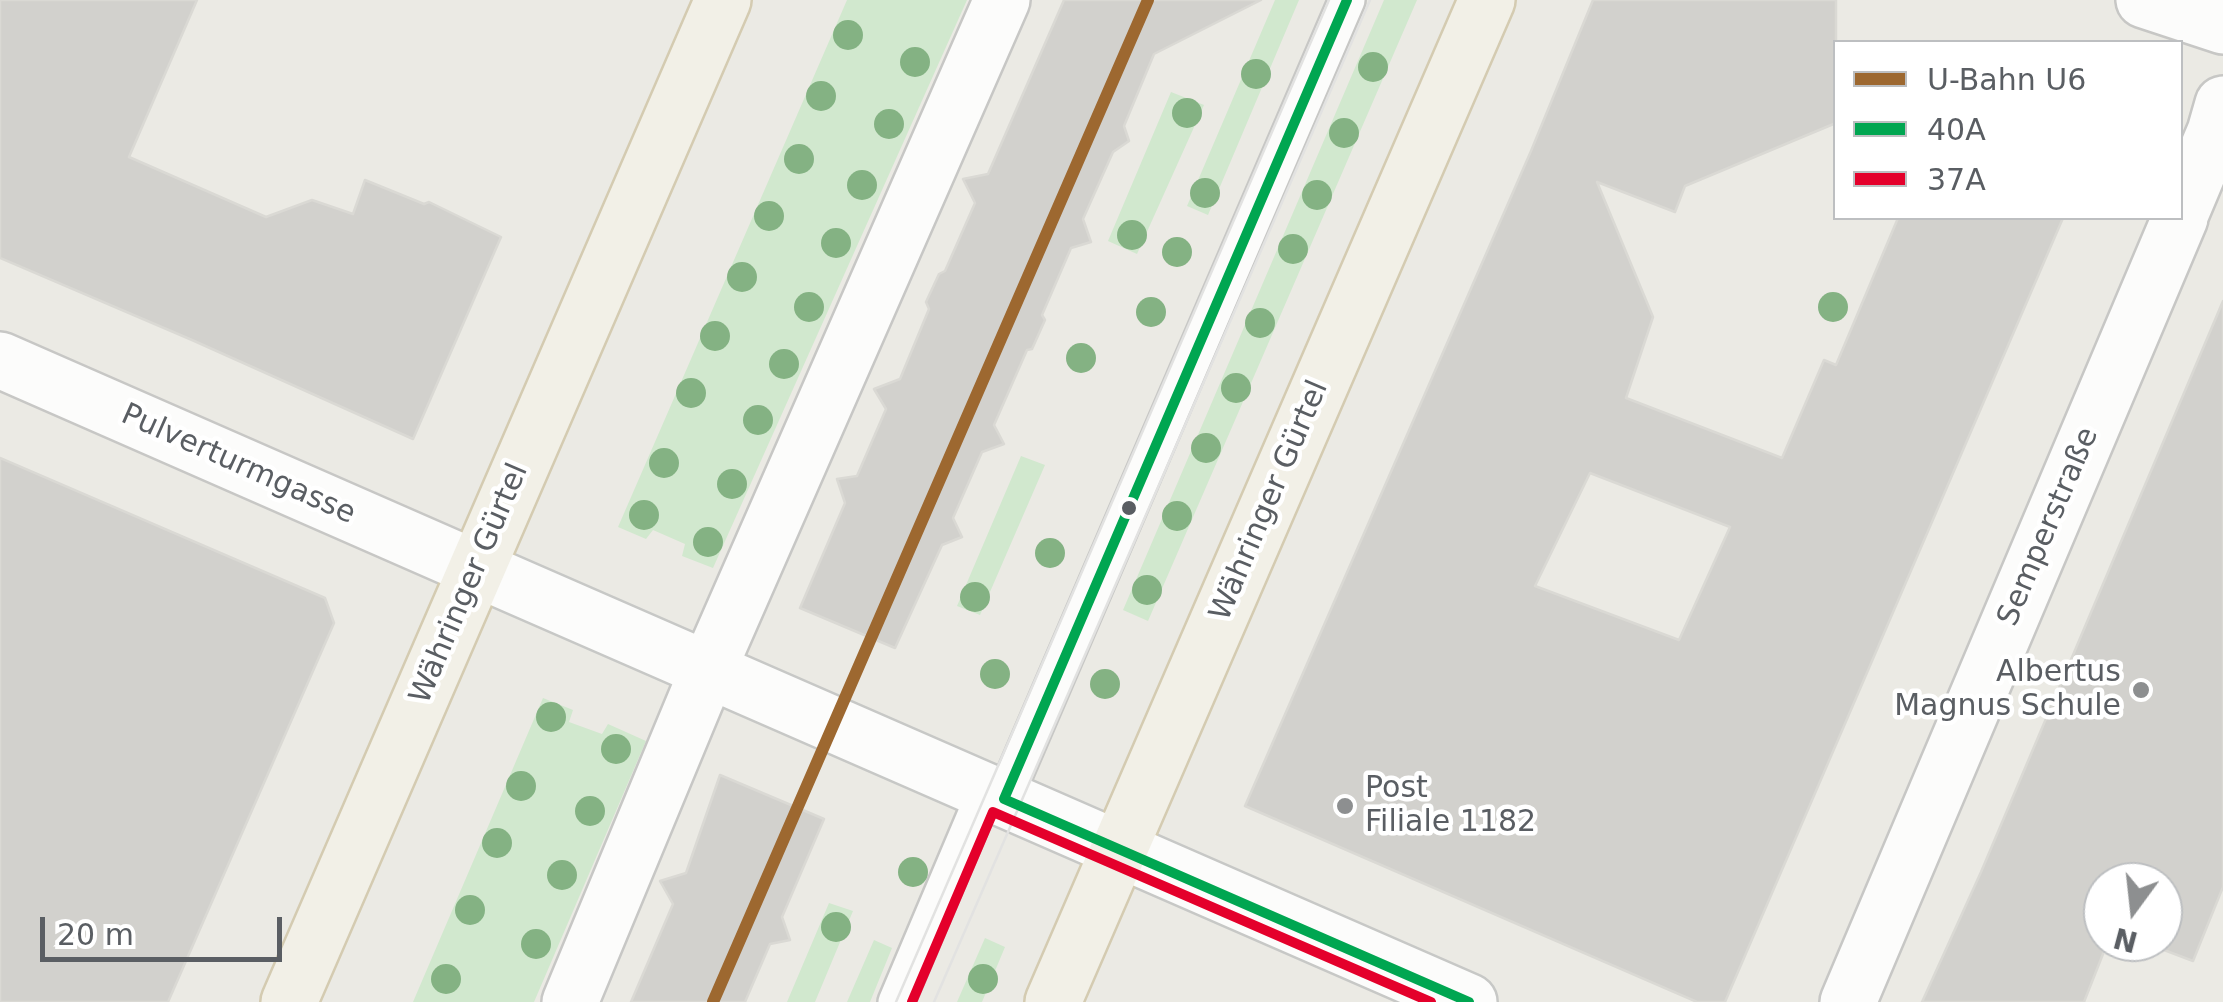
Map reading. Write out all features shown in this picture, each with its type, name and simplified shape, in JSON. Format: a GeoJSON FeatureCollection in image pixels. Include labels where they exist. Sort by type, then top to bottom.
{"type":"FeatureCollection","features":[{"type":"Feature","properties":{"kind":"main road","name":"Währinger Gürtel"},"geometry":{"type":"LineString","coordinates":[[289,1002],[722,0]]}},
{"type":"Feature","properties":{"kind":"main road","name":"Währinger Gürtel"},"geometry":{"type":"LineString","coordinates":[[1052,1002],[1486,0]]}},
{"type":"Feature","properties":{"kind":"street"},"geometry":{"type":"LineString","coordinates":[[570,1002],[708,670],[1002,0]]}},
{"type":"Feature","properties":{"kind":"street"},"geometry":{"type":"LineString","coordinates":[[2144,0],[2223,26]]}},
{"type":"Feature","properties":{"kind":"street","name":"Semperstraße"},"geometry":{"type":"LineString","coordinates":[[2183,209],[2216,132],[2223,104]]}},
{"type":"Feature","properties":{"kind":"street","name":"Semperstraße"},"geometry":{"type":"LineString","coordinates":[[1848,1002],[2178,220]]}},
{"type":"Feature","properties":{"kind":"street","name":"Pulverturmgasse"},"geometry":{"type":"LineString","coordinates":[[0,360],[1469,1002]]}},
{"type":"Feature","properties":{"kind":"lane"},"geometry":{"type":"LineString","coordinates":[[896,1002],[995,796],[1347,0]]}},
{"type":"Feature","properties":{"kind":"green space"},"geometry":{"type":"Polygon","coordinates":[[[847,0],[967,0],[713,568],[682,556],[685,544],[653,530],[646,539],[618,527],[847,0]]]}},
{"type":"Feature","properties":{"kind":"green space"},"geometry":{"type":"Polygon","coordinates":[[[1275,0],[1299,0],[1208,215],[1187,206],[1275,0]]]}},
{"type":"Feature","properties":{"kind":"green space"},"geometry":{"type":"Polygon","coordinates":[[[1384,0],[1417,0],[1148,621],[1123,610],[1384,0]]]}},
{"type":"Feature","properties":{"kind":"green space"},"geometry":{"type":"Polygon","coordinates":[[[1171,92],[1204,105],[1137,254],[1108,241],[1171,92]]]}},
{"type":"Feature","properties":{"kind":"green space"},"geometry":{"type":"Polygon","coordinates":[[[1021,456],[1045,465],[980,615],[957,606],[1021,456]]]}},
{"type":"Feature","properties":{"kind":"green space"},"geometry":{"type":"Polygon","coordinates":[[[543,698],[573,710],[569,722],[602,734],[608,724],[646,741],[534,1002],[413,1002],[543,698]]]}},
{"type":"Feature","properties":{"kind":"green space"},"geometry":{"type":"Polygon","coordinates":[[[829,903],[853,911],[815,1002],[787,1002],[829,903]]]}},
{"type":"Feature","properties":{"kind":"green space"},"geometry":{"type":"Polygon","coordinates":[[[985,938],[1005,947],[982,1002],[957,1002],[985,938]]]}},
{"type":"Feature","properties":{"kind":"green space"},"geometry":{"type":"Polygon","coordinates":[[[874,940],[892,948],[870,1002],[847,1002],[874,940]]]}},
{"type":"Feature","properties":{"kind":"building"},"geometry":{"type":"Polygon","coordinates":[[[0,0],[197,0],[129,157],[266,217],[312,200],[353,214],[365,180],[424,204],[429,202],[501,237],[413,439],[0,258],[0,0]]]}},
{"type":"Feature","properties":{"kind":"building"},"geometry":{"type":"Polygon","coordinates":[[[1064,0],[1261,0],[1154,54],[1124,126],[1129,141],[1113,152],[1083,219],[1091,242],[1071,248],[1042,315],[1045,320],[1032,349],[1027,350],[994,425],[1004,444],[982,452],[953,518],[962,537],[942,545],[895,648],[800,608],[845,503],[837,479],[857,476],[886,409],[874,389],[900,379],[929,309],[926,302],[939,274],[945,271],[975,203],[963,179],[988,174],[1064,0]]]}},
{"type":"Feature","properties":{"kind":"building"},"geometry":{"type":"Polygon","coordinates":[[[1593,0],[1836,0],[1833,124],[1685,186],[1675,212],[1597,182],[1653,317],[1626,398],[1782,458],[1824,360],[1836,365],[1897,220],[2062,220],[1725,1002],[1697,1002],[1245,806],[1593,0]],[[1590,473],[1535,586],[1679,640],[1730,527],[1590,473]]]}},
{"type":"Feature","properties":{"kind":"building","name":"Albertus Magnus Schule"},"geometry":{"type":"Polygon","coordinates":[[[2223,301],[2223,887],[2193,961],[2183,957],[2183,862],[2083,862],[2083,962],[2100,962],[2084,1002],[1922,1002],[2223,301]]]}},
{"type":"Feature","properties":{"kind":"building"},"geometry":{"type":"Polygon","coordinates":[[[0,458],[325,598],[334,623],[168,1002],[0,1002],[0,458]]]}},
{"type":"Feature","properties":{"kind":"building"},"geometry":{"type":"Polygon","coordinates":[[[720,775],[824,819],[782,917],[790,940],[770,944],[745,1002],[631,1002],[673,904],[660,881],[686,873],[720,775]]]}},
{"type":"Feature","properties":{"kind":"tram line"},"geometry":{"type":"LineString","coordinates":[[896,1002],[1329,0]]}},
{"type":"Feature","properties":{"kind":"tram line"},"geometry":{"type":"LineString","coordinates":[[934,1002],[1370,0]]}},
{"type":"Feature","properties":{"kind":"metro line","name":"U6"},"geometry":{"type":"LineString","coordinates":[[713,1002],[1148,0]]}},
{"type":"Feature","properties":{"kind":"transit line","name":"40A"},"geometry":{"type":"LineString","coordinates":[[1004,799],[1347,0]]}},
{"type":"Feature","properties":{"kind":"transit line","name":"40A"},"geometry":{"type":"LineString","coordinates":[[1004,799],[1469,1002]]}},
{"type":"Feature","properties":{"kind":"transit line","name":"37A"},"geometry":{"type":"LineString","coordinates":[[912,1002],[993,812],[1431,1002]]}},
{"type":"Feature","properties":{"kind":"place","name":"Albertus Magnus Schule"},"geometry":{"type":"Point","coordinates":[2141,690]}},
{"type":"Feature","properties":{"kind":"place","name":"Post Filiale 1182"},"geometry":{"type":"Point","coordinates":[1345,806]}}]}
